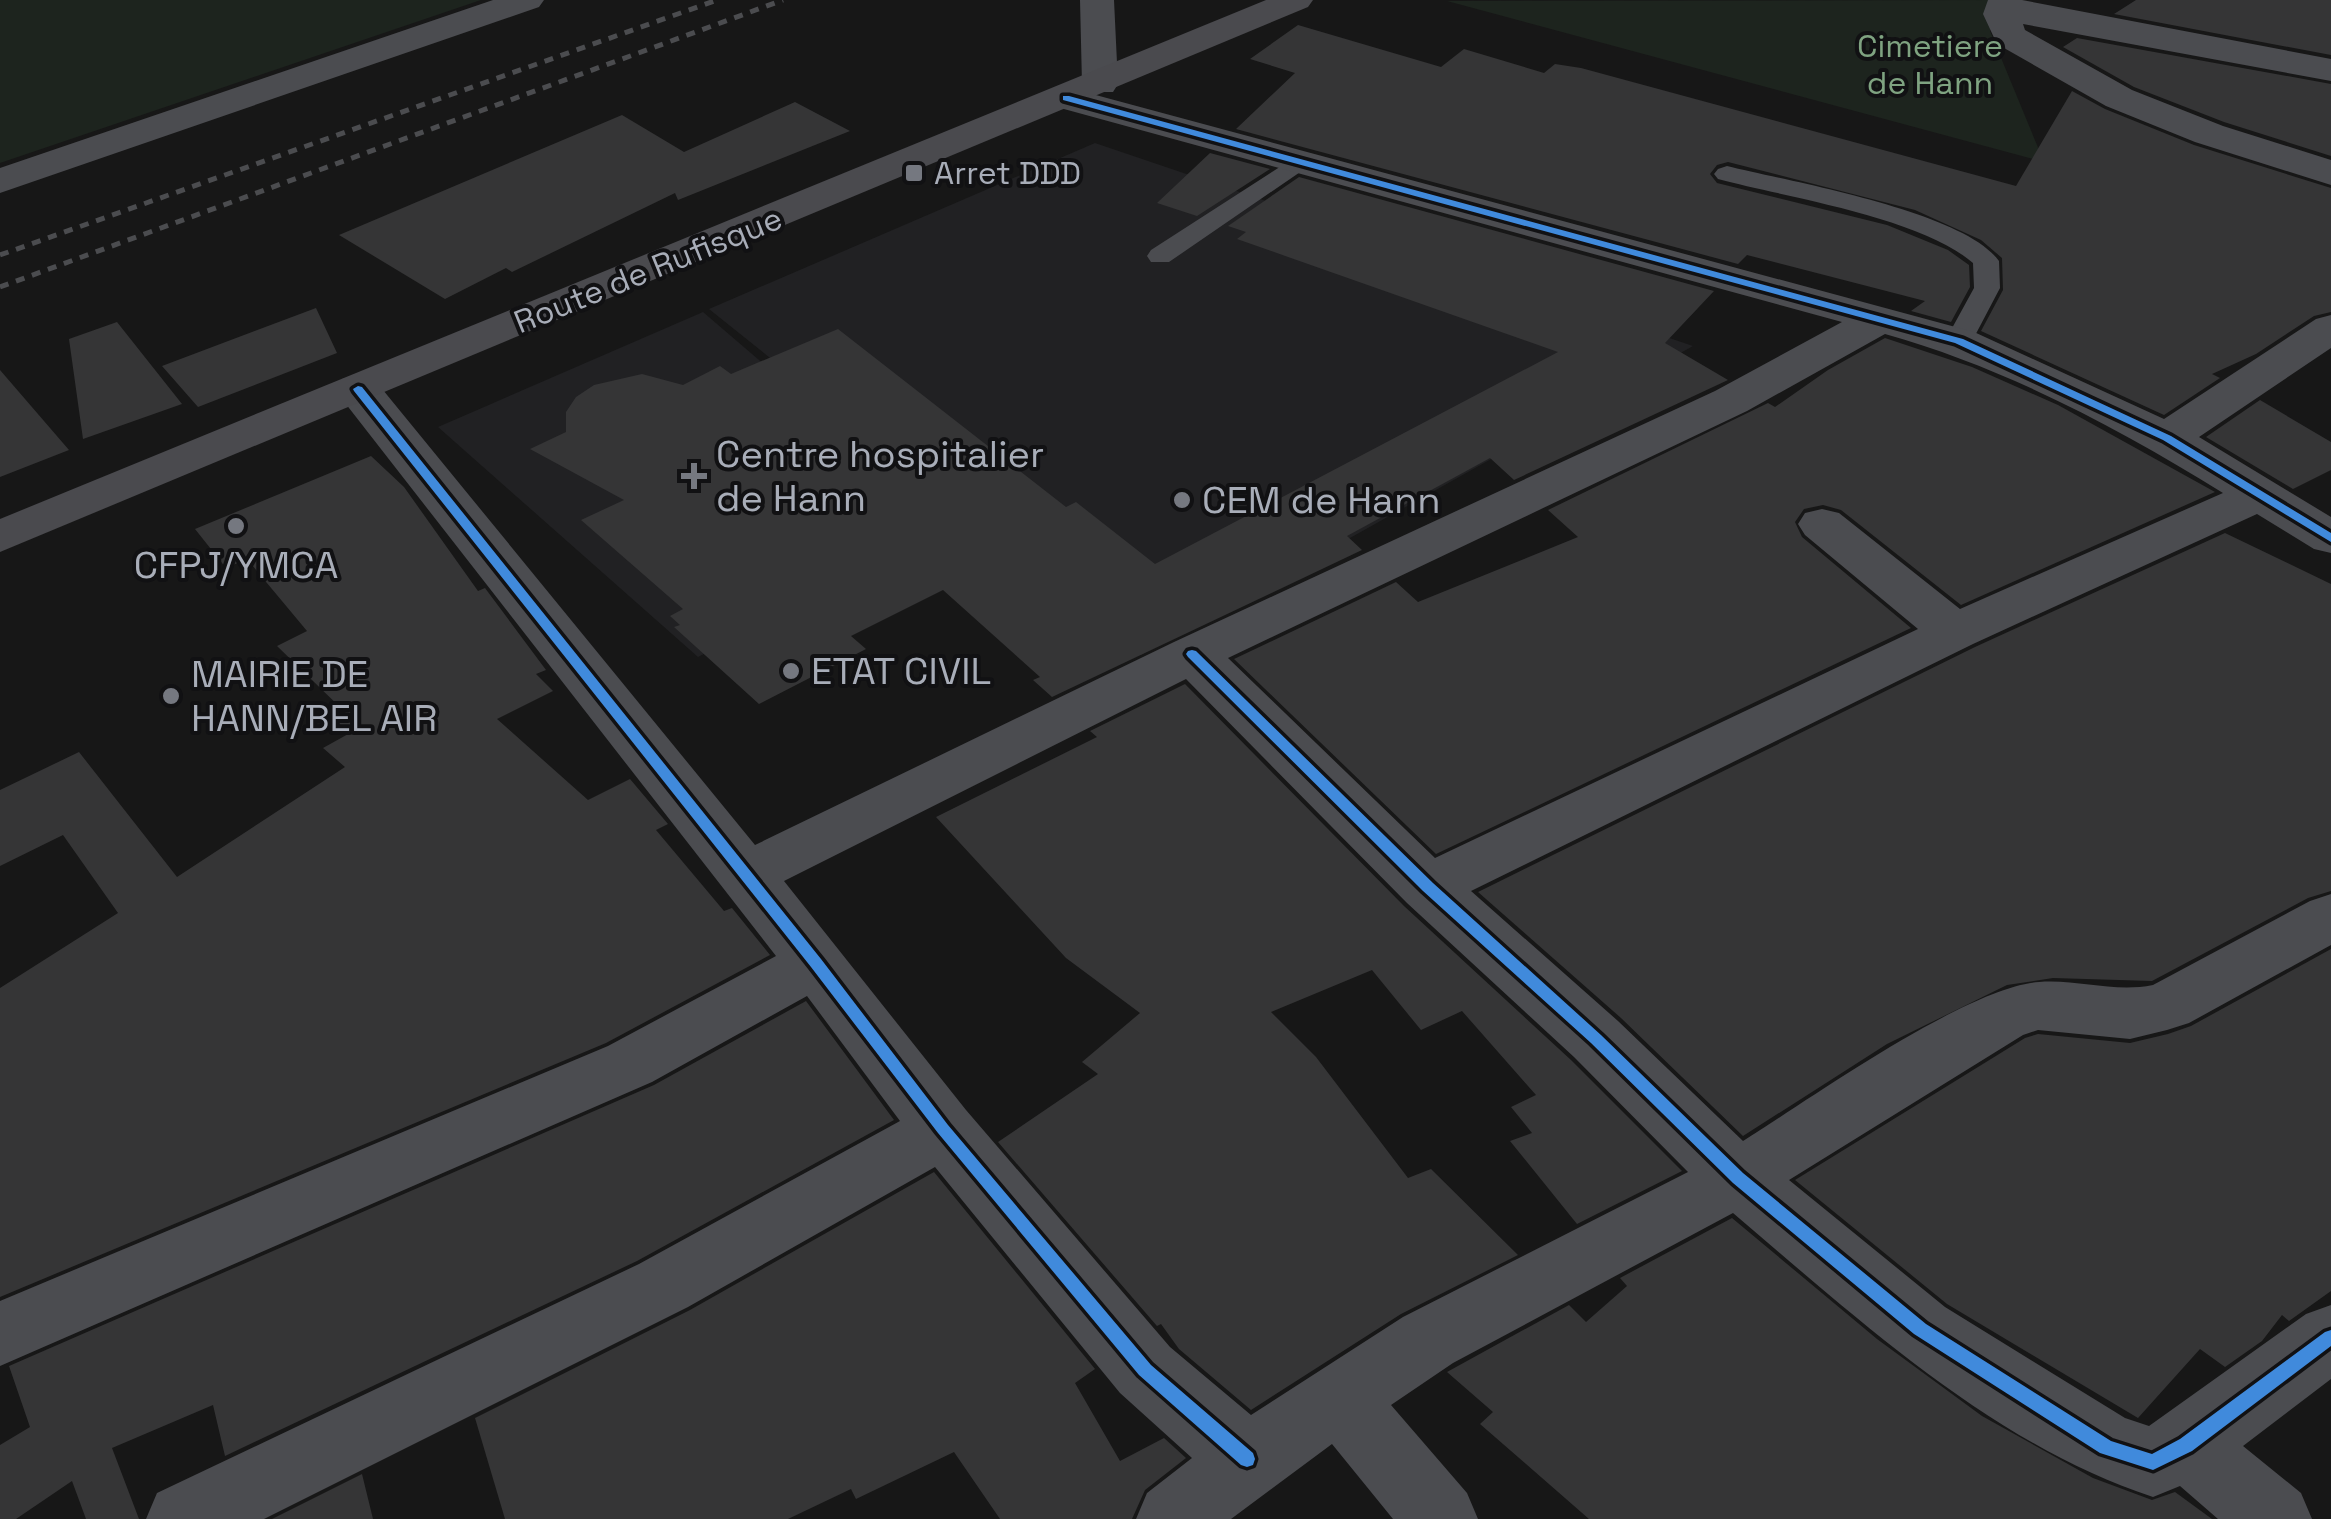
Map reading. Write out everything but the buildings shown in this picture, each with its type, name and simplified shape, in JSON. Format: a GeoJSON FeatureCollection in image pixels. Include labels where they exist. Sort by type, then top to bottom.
{"type":"FeatureCollection","features":[{"type":"Feature","properties":{"kind":"main road","name":"Route de Rufisque"},"geometry":{"type":"LineString","coordinates":[[0,536],[1296,0]]}},
{"type":"Feature","properties":{"kind":"street"},"geometry":{"type":"LineString","coordinates":[[0,181],[527,0]]}},
{"type":"Feature","properties":{"kind":"street"},"geometry":{"type":"LineString","coordinates":[[1097,0],[1083,91],[1300,161],[1958,341],[2167,438],[2256,496],[2331,538]]}},
{"type":"Feature","properties":{"kind":"street"},"geometry":{"type":"LineString","coordinates":[[2316,68],[2003,5],[2010,36],[2119,98],[2209,134],[2331,173]]}},
{"type":"Feature","properties":{"kind":"street"},"geometry":{"type":"LineString","coordinates":[[2316,68],[2293,47],[2331,35]]}},
{"type":"Feature","properties":{"kind":"street"},"geometry":{"type":"LineString","coordinates":[[746,874],[1192,654],[1731,402],[1882,318]]}},
{"type":"Feature","properties":{"kind":"street"},"geometry":{"type":"LineString","coordinates":[[2167,438],[2331,328]]}},
{"type":"Feature","properties":{"kind":"street"},"geometry":{"type":"LineString","coordinates":[[358,389],[746,874],[943,1129],[1145,1370],[1247,1459]]}},
{"type":"Feature","properties":{"kind":"street"},"geometry":{"type":"LineString","coordinates":[[1428,887],[1955,632],[2256,496]]}},
{"type":"Feature","properties":{"kind":"street"},"geometry":{"type":"LineString","coordinates":[[1822,524],[1955,632]]}},
{"type":"Feature","properties":{"kind":"street"},"geometry":{"type":"LineString","coordinates":[[1192,654],[1428,887],[1596,1038],[1738,1178],[1920,1329],[2106,1447],[2136,1460],[2153,1462],[2186,1445],[2331,1337]]}},
{"type":"Feature","properties":{"kind":"street"},"geometry":{"type":"LineString","coordinates":[[1174,1519],[1247,1459],[1428,1340],[1738,1178],[1945,1048],[2004,1016],[2038,1006],[2130,1014],[2168,1006],[2331,917]]}},
{"type":"Feature","properties":{"kind":"street"},"geometry":{"type":"LineString","coordinates":[[0,1334],[630,1064],[816,963]]}},
{"type":"Feature","properties":{"kind":"street"},"geometry":{"type":"LineString","coordinates":[[184,1519],[533,1353],[720,1257],[788,1222],[943,1129]]}},
{"type":"Feature","properties":{"kind":"street"},"geometry":{"type":"LineString","coordinates":[[1340,1398],[1440,1519]]}},
{"type":"Feature","properties":{"kind":"street"},"geometry":{"type":"LineString","coordinates":[[2186,1445],[2274,1519]]}},
{"type":"Feature","properties":{"kind":"lane"},"geometry":{"type":"LineString","coordinates":[[1160,256],[1300,161]]}},
{"type":"Feature","properties":{"kind":"lane"},"geometry":{"type":"LineString","coordinates":[[1726,174],[1914,222],[1962,240],[1986,261],[1987,288],[1958,341]]}},
{"type":"Feature","properties":{"kind":"shaded area","name":"CEM de Hann"},"geometry":{"type":"Polygon","coordinates":[[[1095,143],[1693,346],[1141,655],[709,309],[1095,143]]]}},
{"type":"Feature","properties":{"kind":"shaded area","name":"Centre hospitalier de Hann"},"geometry":{"type":"Polygon","coordinates":[[[703,312],[952,525],[698,657],[438,427],[703,312]]]}},
{"type":"Feature","properties":{"kind":"green space"},"geometry":{"type":"Polygon","coordinates":[[[0,0],[481,0],[0,163],[0,0]]]}},
{"type":"Feature","properties":{"kind":"green space","name":"Cimetiere de Hann"},"geometry":{"type":"Polygon","coordinates":[[[1997,0],[1990,31],[2044,162],[1447,1],[1997,0]]]}},
{"type":"Feature","properties":{"kind":"railway"},"geometry":{"type":"LineString","coordinates":[[0,255],[717,0]]}},
{"type":"Feature","properties":{"kind":"railway"},"geometry":{"type":"LineString","coordinates":[[0,287],[783,0]]}},
{"type":"Feature","properties":{"kind":"cycle path"},"geometry":{"type":"LineString","coordinates":[[1066,98],[1959,341],[2167,438],[2331,538]]}},
{"type":"Feature","properties":{"kind":"cycle path"},"geometry":{"type":"LineString","coordinates":[[358,389],[816,963],[943,1129],[1145,1370],[1247,1459]]}},
{"type":"Feature","properties":{"kind":"cycle path"},"geometry":{"type":"LineString","coordinates":[[1192,654],[1428,887],[1596,1039],[1738,1178],[1920,1329],[2106,1447],[2153,1462],[2186,1445],[2331,1337]]}},
{"type":"Feature","properties":{"kind":"place","name":"Arret DDD"},"geometry":{"type":"Point","coordinates":[914,173]}},
{"type":"Feature","properties":{"kind":"place","name":"Centre hospitalier de Hann"},"geometry":{"type":"Point","coordinates":[694,476]}},
{"type":"Feature","properties":{"kind":"place","name":"CEM de Hann"},"geometry":{"type":"Point","coordinates":[1182,500]}},
{"type":"Feature","properties":{"kind":"place","name":"CFPJ/YMCA"},"geometry":{"type":"Point","coordinates":[236,526]}},
{"type":"Feature","properties":{"kind":"place","name":"ETAT CIVIL"},"geometry":{"type":"Point","coordinates":[791,671]}},
{"type":"Feature","properties":{"kind":"place","name":"MAIRIE DE HANN/BEL AIR"},"geometry":{"type":"Point","coordinates":[171,696]}}]}
